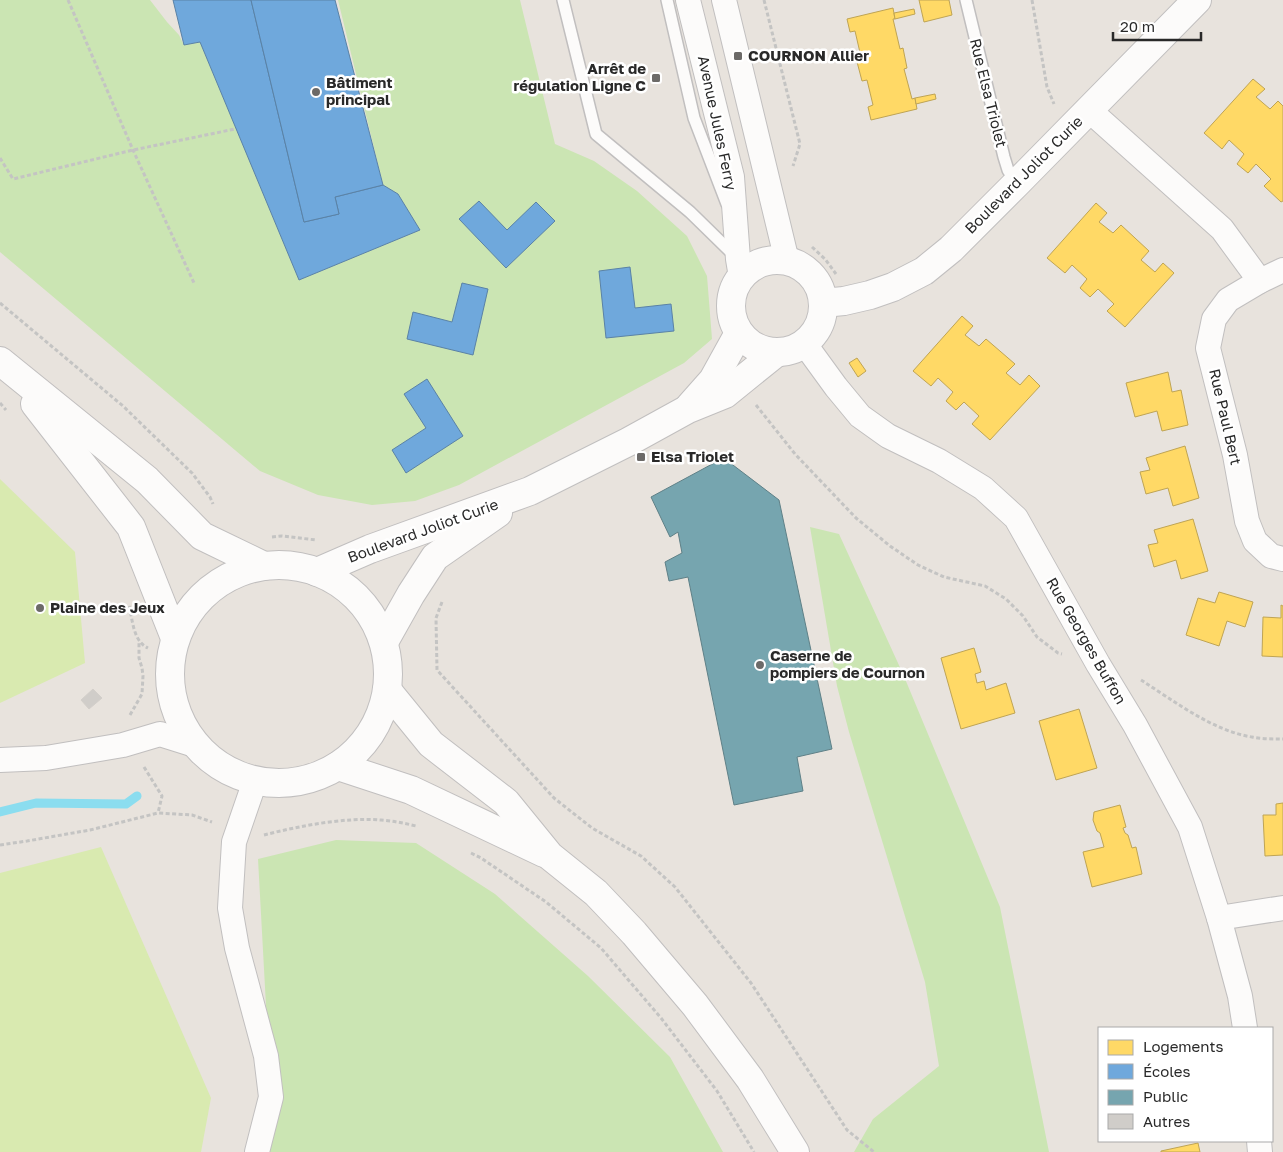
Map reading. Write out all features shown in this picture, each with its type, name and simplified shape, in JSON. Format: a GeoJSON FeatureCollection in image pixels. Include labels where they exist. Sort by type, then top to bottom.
{"type":"FeatureCollection","features":[{"type":"Feature","properties":{"kind":"main road","name":"Boulevard Joliot Curie"},"geometry":{"type":"LineString","coordinates":[[823,303],[844,301],[870,295],[893,287],[924,271],[951,248],[1017,183],[1197,0]]}},
{"type":"Feature","properties":{"kind":"main road"},"geometry":{"type":"LineString","coordinates":[[774,260],[786,261],[796,264],[812,276],[817,284],[823,303],[822,316],[818,328],[810,338],[794,349],[777,352],[763,350],[749,344],[733,323],[730,311],[734,287],[739,268],[751,268],[763,262],[774,260]]}},
{"type":"Feature","properties":{"kind":"main road","name":"Boulevard Joliot Curie"},"geometry":{"type":"LineString","coordinates":[[688,408],[713,380],[739,333]]}},
{"type":"Feature","properties":{"kind":"main road","name":"Boulevard Joliot Curie"},"geometry":{"type":"LineString","coordinates":[[384,642],[411,594],[435,557],[530,492],[628,442],[688,408],[725,394],[777,352]]}},
{"type":"Feature","properties":{"kind":"main road"},"geometry":{"type":"LineString","coordinates":[[3,364],[147,480],[202,536],[264,566]]}},
{"type":"Feature","properties":{"kind":"main road"},"geometry":{"type":"LineString","coordinates":[[3,364],[130,527],[176,638]]}},
{"type":"Feature","properties":{"kind":"main road","name":"Boulevard Joliot Curie"},"geometry":{"type":"LineString","coordinates":[[317,572],[370,549],[530,492]]}},
{"type":"Feature","properties":{"kind":"main road"},"geometry":{"type":"LineString","coordinates":[[264,566],[300,567],[317,572],[335,580],[351,592],[365,607],[376,624],[384,642],[389,674],[383,708],[376,726],[353,755],[319,776],[298,782],[276,784],[238,776],[222,768],[195,745],[176,713],[169,677],[176,638],[184,620],[196,604],[226,578],[264,566]]}},
{"type":"Feature","properties":{"kind":"main road"},"geometry":{"type":"LineString","coordinates":[[387,690],[431,744],[506,802],[550,856],[596,894],[634,933],[695,1005],[750,1079],[795,1152]]}},
{"type":"Feature","properties":{"kind":"main road"},"geometry":{"type":"LineString","coordinates":[[338,766],[411,790],[550,856]]}},
{"type":"Feature","properties":{"kind":"street","name":"Avenue Jules Ferry"},"geometry":{"type":"LineString","coordinates":[[688,0],[732,177],[739,268]]}},
{"type":"Feature","properties":{"kind":"street"},"geometry":{"type":"LineString","coordinates":[[724,0],[786,261]]}},
{"type":"Feature","properties":{"kind":"street"},"geometry":{"type":"LineString","coordinates":[[1090,110],[1222,229],[1260,281]]}},
{"type":"Feature","properties":{"kind":"street","name":"Rue Paul Bert"},"geometry":{"type":"LineString","coordinates":[[1283,270],[1228,300],[1214,319],[1208,348],[1235,455],[1248,520],[1255,541],[1271,556],[1283,559]]}},
{"type":"Feature","properties":{"kind":"street","name":"Rue Georges Buffon"},"geometry":{"type":"LineString","coordinates":[[804,343],[826,375],[860,416],[888,436],[939,461],[983,488],[1016,518],[1098,664],[1135,725],[1190,827],[1219,918],[1240,996],[1245,1027]]}},
{"type":"Feature","properties":{"kind":"street"},"geometry":{"type":"LineString","coordinates":[[0,760],[46,758],[123,745],[160,734],[195,745]]}},
{"type":"Feature","properties":{"kind":"street"},"geometry":{"type":"LineString","coordinates":[[255,781],[234,842],[230,908],[237,948],[266,1056],[271,1097],[257,1152]]}},
{"type":"Feature","properties":{"kind":"street"},"geometry":{"type":"LineString","coordinates":[[1219,918],[1283,908]]}},
{"type":"Feature","properties":{"kind":"lane"},"geometry":{"type":"LineString","coordinates":[[563,0],[596,134],[690,212],[739,268]]}},
{"type":"Feature","properties":{"kind":"lane"},"geometry":{"type":"LineString","coordinates":[[667,0],[694,118],[735,225]]}},
{"type":"Feature","properties":{"kind":"lane","name":"Rue Elsa Triolet"},"geometry":{"type":"LineString","coordinates":[[966,0],[1008,170],[1017,183]]}},
{"type":"Feature","properties":{"kind":"path"},"geometry":{"type":"LineString","coordinates":[[68,0],[133,150],[194,283]]}},
{"type":"Feature","properties":{"kind":"path"},"geometry":{"type":"LineString","coordinates":[[764,0],[800,144],[792,168]]}},
{"type":"Feature","properties":{"kind":"path"},"geometry":{"type":"LineString","coordinates":[[1032,0],[1044,71],[1054,111]]}},
{"type":"Feature","properties":{"kind":"path"},"geometry":{"type":"LineString","coordinates":[[0,158],[13,180],[133,150],[235,129]]}},
{"type":"Feature","properties":{"kind":"path"},"geometry":{"type":"LineString","coordinates":[[808,244],[825,259],[836,273]]}},
{"type":"Feature","properties":{"kind":"path"},"geometry":{"type":"LineString","coordinates":[[0,303],[130,413],[192,473],[210,497],[213,505]]}},
{"type":"Feature","properties":{"kind":"path"},"geometry":{"type":"LineString","coordinates":[[738,383],[796,454],[856,518],[890,546],[918,565],[944,577],[985,586],[1006,599],[1023,616],[1037,637],[1058,653],[1126,671],[1220,728],[1250,737],[1283,739]]}},
{"type":"Feature","properties":{"kind":"path"},"geometry":{"type":"LineString","coordinates":[[0,403],[11,416]]}},
{"type":"Feature","properties":{"kind":"path"},"geometry":{"type":"LineString","coordinates":[[263,538],[282,536],[324,541]]}},
{"type":"Feature","properties":{"kind":"path"},"geometry":{"type":"LineString","coordinates":[[445,594],[436,618],[437,670],[554,798],[592,828],[642,856],[676,887],[751,983],[847,1130],[874,1152]]}},
{"type":"Feature","properties":{"kind":"path"},"geometry":{"type":"LineString","coordinates":[[128,597],[135,634],[139,642]]}},
{"type":"Feature","properties":{"kind":"path"},"geometry":{"type":"LineString","coordinates":[[0,845],[90,830],[158,813],[192,815],[238,831],[261,836],[326,823],[380,820],[422,828]]}},
{"type":"Feature","properties":{"kind":"path"},"geometry":{"type":"LineString","coordinates":[[466,850],[546,902],[601,948],[662,1018],[717,1091],[754,1152]]}},
{"type":"Feature","properties":{"kind":"green space"},"geometry":{"type":"Polygon","coordinates":[[[0,0],[150,0],[179,35],[184,45],[200,42],[299,280],[420,230],[398,194],[383,185],[338,0],[520,0],[555,144],[594,161],[637,191],[687,236],[707,276],[712,339],[684,363],[459,485],[415,501],[372,505],[318,495],[260,471],[0,252],[0,0]]]}},
{"type":"Feature","properties":{"kind":"green space","name":"Plaine des Jeux"},"geometry":{"type":"Polygon","coordinates":[[[0,479],[75,552],[85,663],[0,703],[0,479]]]}},
{"type":"Feature","properties":{"kind":"green space"},"geometry":{"type":"Polygon","coordinates":[[[810,527],[839,534],[903,674],[1000,907],[1049,1152],[854,1152],[873,1119],[939,1066],[925,982],[849,732],[837,686],[810,527]]]}},
{"type":"Feature","properties":{"kind":"green space"},"geometry":{"type":"Polygon","coordinates":[[[336,840],[416,843],[495,894],[588,976],[670,1057],[723,1152],[257,1152],[271,1097],[258,859],[336,840]]]}},
{"type":"Feature","properties":{"kind":"green space"},"geometry":{"type":"Polygon","coordinates":[[[101,847],[211,1098],[201,1152],[0,1152],[0,873],[101,847]]]}},
{"type":"Feature","properties":{"kind":"building: Logements"},"geometry":{"type":"Polygon","coordinates":[[[919,0],[949,0],[952,15],[924,22],[919,0]]]}},
{"type":"Feature","properties":{"kind":"building: Logements"},"geometry":{"type":"Polygon","coordinates":[[[893,8],[895,19],[893,19],[900,49],[903,48],[907,68],[904,69],[912,99],[915,98],[917,109],[871,120],[868,107],[873,105],[867,80],[862,81],[856,58],[861,57],[855,31],[850,32],[847,19],[893,8]]]}},
{"type":"Feature","properties":{"kind":"building: Logements"},"geometry":{"type":"Polygon","coordinates":[[[914,9],[915,14],[895,19],[894,13],[914,9]]]}},
{"type":"Feature","properties":{"kind":"building: Logements"},"geometry":{"type":"Polygon","coordinates":[[[1253,79],[1265,89],[1256,97],[1270,109],[1278,101],[1283,106],[1283,201],[1281,202],[1264,186],[1271,179],[1256,164],[1248,173],[1237,164],[1244,154],[1229,140],[1222,149],[1204,133],[1253,79]]]}},
{"type":"Feature","properties":{"kind":"building: Logements"},"geometry":{"type":"Polygon","coordinates":[[[935,94],[936,99],[916,104],[915,98],[935,94]]]}},
{"type":"Feature","properties":{"kind":"building: Logements"},"geometry":{"type":"Polygon","coordinates":[[[1096,203],[1107,213],[1099,222],[1113,233],[1121,225],[1149,251],[1141,260],[1155,272],[1163,263],[1174,273],[1125,327],[1107,311],[1114,304],[1098,289],[1090,297],[1080,288],[1087,279],[1072,265],[1065,273],[1047,258],[1096,203]]]}},
{"type":"Feature","properties":{"kind":"building: Logements"},"geometry":{"type":"Polygon","coordinates":[[[962,316],[973,326],[965,335],[979,346],[986,339],[1015,364],[1006,373],[1020,385],[1029,375],[1040,386],[990,440],[972,424],[979,416],[964,402],[956,410],[946,401],[953,392],[938,378],[931,386],[913,371],[962,316]]]}},
{"type":"Feature","properties":{"kind":"building: Logements"},"geometry":{"type":"Polygon","coordinates":[[[857,358],[866,371],[858,377],[849,363],[857,358]]]}},
{"type":"Feature","properties":{"kind":"building: Logements"},"geometry":{"type":"Polygon","coordinates":[[[1168,372],[1172,392],[1181,390],[1188,425],[1162,431],[1157,411],[1135,417],[1126,383],[1168,372]]]}},
{"type":"Feature","properties":{"kind":"building: Logements"},"geometry":{"type":"Polygon","coordinates":[[[1185,446],[1199,498],[1173,506],[1168,488],[1146,494],[1140,472],[1150,470],[1146,458],[1185,446]]]}},
{"type":"Feature","properties":{"kind":"building: Logements"},"geometry":{"type":"Polygon","coordinates":[[[1193,519],[1208,571],[1181,579],[1176,560],[1154,567],[1148,545],[1158,543],[1154,530],[1193,519]]]}},
{"type":"Feature","properties":{"kind":"building: Logements"},"geometry":{"type":"Polygon","coordinates":[[[1219,592],[1253,602],[1245,627],[1227,621],[1219,646],[1186,635],[1198,598],[1215,603],[1219,592]]]}},
{"type":"Feature","properties":{"kind":"building: Logements"},"geometry":{"type":"Polygon","coordinates":[[[1281,605],[1283,606],[1283,657],[1262,656],[1263,617],[1281,618],[1281,605]]]}},
{"type":"Feature","properties":{"kind":"building: Logements"},"geometry":{"type":"Polygon","coordinates":[[[974,648],[981,672],[975,674],[977,683],[984,681],[986,690],[1006,683],[1015,713],[961,729],[941,658],[974,648]]]}},
{"type":"Feature","properties":{"kind":"building: Logements"},"geometry":{"type":"Polygon","coordinates":[[[1079,709],[1097,768],[1056,780],[1039,721],[1079,709]]]}},
{"type":"Feature","properties":{"kind":"building: Logements"},"geometry":{"type":"Polygon","coordinates":[[[1283,803],[1283,855],[1265,856],[1263,815],[1276,815],[1276,804],[1283,803]]]}},
{"type":"Feature","properties":{"kind":"building: Logements"},"geometry":{"type":"Polygon","coordinates":[[[1120,805],[1126,827],[1123,828],[1128,835],[1132,848],[1136,847],[1142,874],[1092,887],[1083,852],[1104,847],[1100,833],[1097,831],[1093,820],[1094,812],[1120,805]]]}},
{"type":"Feature","properties":{"kind":"building: Logements"},"geometry":{"type":"Polygon","coordinates":[[[1198,1143],[1200,1152],[1161,1152],[1161,1151],[1198,1143]]]}},
{"type":"Feature","properties":{"kind":"building: Écoles"},"geometry":{"type":"Polygon","coordinates":[[[173,0],[251,0],[304,222],[339,214],[335,197],[383,185],[398,194],[420,230],[299,280],[200,42],[184,45],[173,0]]]}},
{"type":"Feature","properties":{"kind":"building: Écoles","name":"Bâtiment principal"},"geometry":{"type":"Polygon","coordinates":[[[251,0],[335,0],[383,185],[335,197],[339,214],[304,222],[251,0]]]}},
{"type":"Feature","properties":{"kind":"building: Écoles"},"geometry":{"type":"Polygon","coordinates":[[[479,201],[507,230],[536,202],[555,221],[506,268],[459,219],[479,201]]]}},
{"type":"Feature","properties":{"kind":"building: Écoles"},"geometry":{"type":"Polygon","coordinates":[[[630,267],[635,308],[671,304],[674,331],[606,338],[599,271],[630,267]]]}},
{"type":"Feature","properties":{"kind":"building: Écoles"},"geometry":{"type":"Polygon","coordinates":[[[462,283],[488,289],[473,355],[407,339],[413,312],[452,322],[462,283]]]}},
{"type":"Feature","properties":{"kind":"building: Écoles"},"geometry":{"type":"Polygon","coordinates":[[[427,379],[463,436],[406,473],[392,450],[426,428],[404,394],[427,379]]]}},
{"type":"Feature","properties":{"kind":"building: Public","name":"Caserne de pompiers de Cournon"},"geometry":{"type":"Polygon","coordinates":[[[727,456],[729,462],[779,500],[832,749],[797,757],[803,791],[734,805],[688,577],[669,581],[665,562],[682,553],[678,532],[670,537],[651,497],[727,456]]]}},
{"type":"Feature","properties":{"kind":"building: Autres"},"geometry":{"type":"Polygon","coordinates":[[[93,689],[102,698],[89,709],[81,700],[93,689]]]}},
{"type":"Feature","properties":{"kind":"waterway"},"geometry":{"type":"LineString","coordinates":[[0,812],[36,803],[126,804],[137,796]]}},
{"type":"Feature","properties":{"kind":"place","name":"COURNON Allier"},"geometry":{"type":"Point","coordinates":[738,56]}},
{"type":"Feature","properties":{"kind":"place","name":"Arrêt de régulation Ligne C"},"geometry":{"type":"Point","coordinates":[656,78]}},
{"type":"Feature","properties":{"kind":"place","name":"Bâtiment principal"},"geometry":{"type":"Point","coordinates":[316,92]}},
{"type":"Feature","properties":{"kind":"place","name":"Elsa Triolet"},"geometry":{"type":"Point","coordinates":[641,457]}},
{"type":"Feature","properties":{"kind":"place","name":"Plaine des Jeux"},"geometry":{"type":"Point","coordinates":[40,608]}},
{"type":"Feature","properties":{"kind":"place","name":"Caserne de pompiers de Cournon"},"geometry":{"type":"Point","coordinates":[760,665]}}]}
